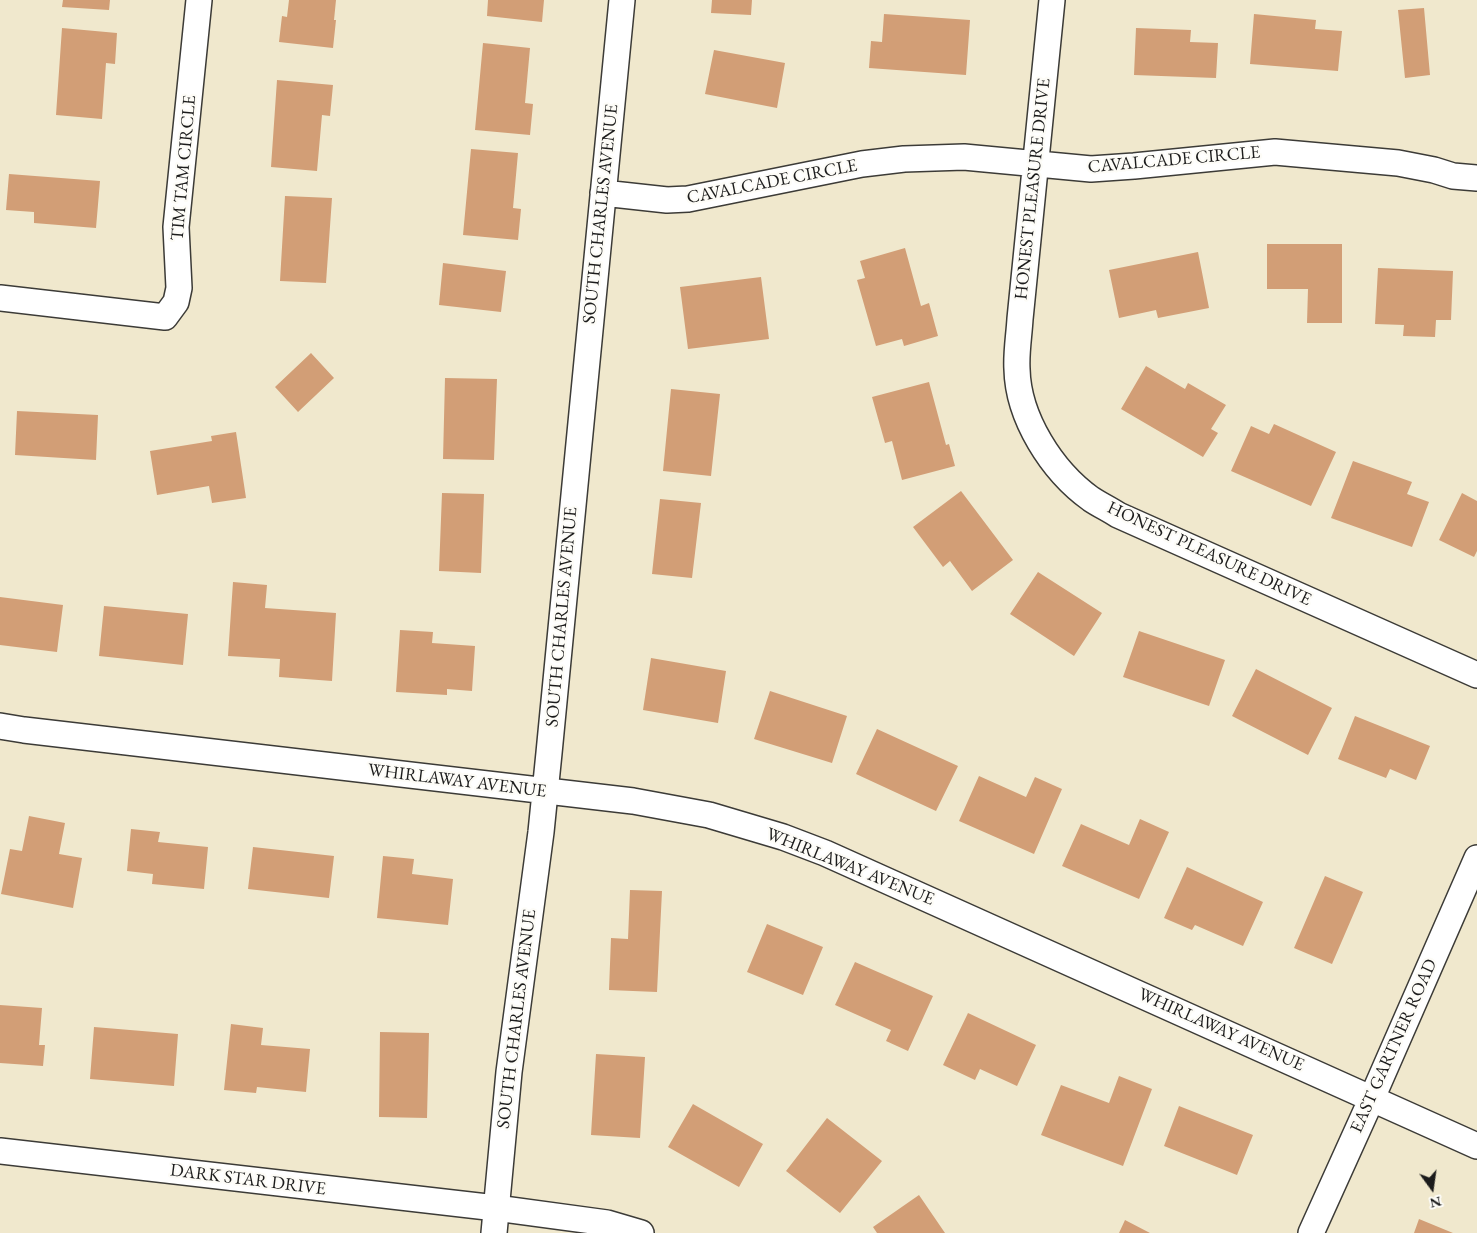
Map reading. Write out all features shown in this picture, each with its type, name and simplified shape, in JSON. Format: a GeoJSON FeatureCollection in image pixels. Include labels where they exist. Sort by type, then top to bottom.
{"type":"FeatureCollection","features":[{"type":"Feature","properties":{"kind":"street","name":"TIM TAM CIRCLE"},"geometry":{"type":"LineString","coordinates":[[0,298],[165,317],[176,302],[179,288],[176,227],[199,0]]}},
{"type":"Feature","properties":{"kind":"street","name":"SOUTH CHARLES AVENUE"},"geometry":{"type":"LineString","coordinates":[[494,1233],[509,1072],[546,792],[622,0]]}},
{"type":"Feature","properties":{"kind":"street","name":"HONEST PLEASURE DRIVE"},"geometry":{"type":"LineString","coordinates":[[1052,0],[1020,319],[1017,370],[1020,395],[1026,414],[1044,448],[1069,480],[1091,498],[1118,515],[1477,675]]}},
{"type":"Feature","properties":{"kind":"street","name":"CAVALCADE CIRCLE"},"geometry":{"type":"LineString","coordinates":[[603,194],[667,200],[688,199],[862,164],[904,158],[964,158],[1091,169],[1275,152],[1398,163],[1453,176],[1477,178]]}},
{"type":"Feature","properties":{"kind":"street","name":"WHIRLAWAY AVENUE"},"geometry":{"type":"LineString","coordinates":[[0,726],[633,801],[709,815],[784,837],[825,853],[1477,1146]]}},
{"type":"Feature","properties":{"kind":"street","name":"EAST GARTNER ROAD"},"geometry":{"type":"LineString","coordinates":[[1311,1233],[1477,858]]}},
{"type":"Feature","properties":{"kind":"street","name":"DARK STAR DRIVE"},"geometry":{"type":"LineString","coordinates":[[0,1151],[496,1208],[607,1223],[641,1233]]}},
{"type":"Feature","properties":{"kind":"building"},"geometry":{"type":"Polygon","coordinates":[[[63,0],[110,0],[109,10],[62,7],[63,0]]]}},
{"type":"Feature","properties":{"kind":"building"},"geometry":{"type":"Polygon","coordinates":[[[289,0],[336,0],[333,48],[279,42],[282,16],[287,17],[289,0]]]}},
{"type":"Feature","properties":{"kind":"building"},"geometry":{"type":"Polygon","coordinates":[[[488,0],[544,0],[542,22],[487,16],[488,0]]]}},
{"type":"Feature","properties":{"kind":"building"},"geometry":{"type":"Polygon","coordinates":[[[712,0],[752,0],[751,15],[711,13],[712,0]]]}},
{"type":"Feature","properties":{"kind":"building"},"geometry":{"type":"Polygon","coordinates":[[[1424,8],[1430,75],[1405,78],[1398,10],[1424,8]]]}},
{"type":"Feature","properties":{"kind":"building"},"geometry":{"type":"Polygon","coordinates":[[[884,14],[970,20],[966,75],[869,68],[871,41],[882,42],[884,14]]]}},
{"type":"Feature","properties":{"kind":"building"},"geometry":{"type":"Polygon","coordinates":[[[1254,14],[1316,20],[1315,29],[1342,31],[1338,71],[1250,64],[1254,14]]]}},
{"type":"Feature","properties":{"kind":"building"},"geometry":{"type":"Polygon","coordinates":[[[62,28],[117,33],[115,64],[106,63],[102,119],[56,115],[62,28]]]}},
{"type":"Feature","properties":{"kind":"building"},"geometry":{"type":"Polygon","coordinates":[[[1136,28],[1191,30],[1190,42],[1218,43],[1216,78],[1134,75],[1136,28]]]}},
{"type":"Feature","properties":{"kind":"building"},"geometry":{"type":"Polygon","coordinates":[[[483,43],[530,48],[525,103],[533,104],[530,135],[475,130],[483,43]]]}},
{"type":"Feature","properties":{"kind":"building"},"geometry":{"type":"Polygon","coordinates":[[[714,50],[785,63],[777,108],[705,94],[714,50]]]}},
{"type":"Feature","properties":{"kind":"building"},"geometry":{"type":"Polygon","coordinates":[[[277,80],[333,85],[330,116],[322,115],[317,171],[271,167],[277,80]]]}},
{"type":"Feature","properties":{"kind":"building"},"geometry":{"type":"Polygon","coordinates":[[[471,149],[518,153],[513,208],[521,209],[518,240],[463,235],[471,149]]]}},
{"type":"Feature","properties":{"kind":"building"},"geometry":{"type":"Polygon","coordinates":[[[9,174],[100,181],[96,228],[34,223],[34,212],[6,210],[9,174]]]}},
{"type":"Feature","properties":{"kind":"building"},"geometry":{"type":"Polygon","coordinates":[[[285,196],[332,198],[326,283],[280,281],[285,196]]]}},
{"type":"Feature","properties":{"kind":"building"},"geometry":{"type":"Polygon","coordinates":[[[1267,244],[1342,244],[1342,323],[1307,323],[1308,289],[1267,289],[1267,244]]]}},
{"type":"Feature","properties":{"kind":"building"},"geometry":{"type":"Polygon","coordinates":[[[905,248],[921,306],[929,303],[938,336],[904,346],[902,339],[876,346],[857,280],[865,278],[860,261],[905,248]]]}},
{"type":"Feature","properties":{"kind":"building"},"geometry":{"type":"Polygon","coordinates":[[[1198,252],[1209,308],[1158,318],[1156,310],[1119,318],[1109,270],[1198,252]]]}},
{"type":"Feature","properties":{"kind":"building"},"geometry":{"type":"Polygon","coordinates":[[[443,263],[506,271],[501,312],[439,305],[443,263]]]}},
{"type":"Feature","properties":{"kind":"building"},"geometry":{"type":"Polygon","coordinates":[[[1378,268],[1453,271],[1451,320],[1436,320],[1435,337],[1403,336],[1404,325],[1375,324],[1378,268]]]}},
{"type":"Feature","properties":{"kind":"building"},"geometry":{"type":"Polygon","coordinates":[[[761,277],[769,339],[688,349],[680,287],[761,277]]]}},
{"type":"Feature","properties":{"kind":"building"},"geometry":{"type":"Polygon","coordinates":[[[311,353],[334,378],[298,412],[275,387],[311,353]]]}},
{"type":"Feature","properties":{"kind":"building"},"geometry":{"type":"Polygon","coordinates":[[[1146,366],[1185,389],[1188,383],[1226,405],[1211,429],[1218,433],[1203,457],[1121,409],[1146,366]]]}},
{"type":"Feature","properties":{"kind":"building"},"geometry":{"type":"Polygon","coordinates":[[[445,378],[497,379],[494,460],[443,459],[445,378]]]}},
{"type":"Feature","properties":{"kind":"building"},"geometry":{"type":"Polygon","coordinates":[[[929,382],[946,445],[949,444],[955,466],[902,480],[892,441],[885,443],[872,397],[929,382]]]}},
{"type":"Feature","properties":{"kind":"building"},"geometry":{"type":"Polygon","coordinates":[[[671,389],[720,394],[711,476],[663,471],[671,389]]]}},
{"type":"Feature","properties":{"kind":"building"},"geometry":{"type":"Polygon","coordinates":[[[17,411],[98,415],[96,460],[15,455],[17,411]]]}},
{"type":"Feature","properties":{"kind":"building"},"geometry":{"type":"Polygon","coordinates":[[[1274,424],[1336,452],[1311,506],[1231,471],[1251,426],[1269,434],[1274,424]]]}},
{"type":"Feature","properties":{"kind":"building"},"geometry":{"type":"Polygon","coordinates":[[[236,432],[246,498],[212,503],[209,486],[157,495],[150,451],[212,441],[211,436],[236,432]]]}},
{"type":"Feature","properties":{"kind":"building"},"geometry":{"type":"Polygon","coordinates":[[[1353,461],[1412,482],[1407,494],[1429,502],[1412,547],[1331,518],[1353,461]]]}},
{"type":"Feature","properties":{"kind":"building"},"geometry":{"type":"Polygon","coordinates":[[[961,491],[1013,560],[972,591],[950,561],[943,567],[913,527],[961,491]]]}},
{"type":"Feature","properties":{"kind":"building"},"geometry":{"type":"Polygon","coordinates":[[[442,493],[484,494],[481,573],[439,571],[442,493]]]}},
{"type":"Feature","properties":{"kind":"building"},"geometry":{"type":"Polygon","coordinates":[[[1462,493],[1477,501],[1477,551],[1474,557],[1439,540],[1462,493]]]}},
{"type":"Feature","properties":{"kind":"building"},"geometry":{"type":"Polygon","coordinates":[[[660,499],[701,503],[692,578],[652,574],[660,499]]]}},
{"type":"Feature","properties":{"kind":"building"},"geometry":{"type":"Polygon","coordinates":[[[1038,572],[1102,613],[1074,656],[1010,614],[1038,572]]]}},
{"type":"Feature","properties":{"kind":"building"},"geometry":{"type":"Polygon","coordinates":[[[233,582],[267,585],[265,608],[336,613],[332,681],[279,677],[280,659],[228,656],[233,582]]]}},
{"type":"Feature","properties":{"kind":"building"},"geometry":{"type":"Polygon","coordinates":[[[0,597],[63,605],[57,652],[0,645],[0,597]]]}},
{"type":"Feature","properties":{"kind":"building"},"geometry":{"type":"Polygon","coordinates":[[[104,606],[188,614],[183,665],[99,656],[104,606]]]}},
{"type":"Feature","properties":{"kind":"building"},"geometry":{"type":"Polygon","coordinates":[[[400,630],[433,632],[432,643],[475,646],[472,691],[447,689],[447,695],[396,692],[400,630]]]}},
{"type":"Feature","properties":{"kind":"building"},"geometry":{"type":"Polygon","coordinates":[[[1139,631],[1225,660],[1209,706],[1123,677],[1139,631]]]}},
{"type":"Feature","properties":{"kind":"building"},"geometry":{"type":"Polygon","coordinates":[[[651,658],[726,671],[718,723],[643,710],[651,658]]]}},
{"type":"Feature","properties":{"kind":"building"},"geometry":{"type":"Polygon","coordinates":[[[1256,669],[1332,708],[1308,755],[1232,716],[1256,669]]]}},
{"type":"Feature","properties":{"kind":"building"},"geometry":{"type":"Polygon","coordinates":[[[770,691],[847,716],[832,763],[754,739],[770,691]]]}},
{"type":"Feature","properties":{"kind":"building"},"geometry":{"type":"Polygon","coordinates":[[[1355,716],[1430,746],[1416,780],[1390,769],[1386,778],[1338,759],[1355,716]]]}},
{"type":"Feature","properties":{"kind":"building"},"geometry":{"type":"Polygon","coordinates":[[[877,729],[958,766],[936,811],[856,774],[877,729]]]}},
{"type":"Feature","properties":{"kind":"building"},"geometry":{"type":"Polygon","coordinates":[[[979,776],[1026,797],[1035,777],[1062,789],[1034,854],[959,821],[979,776]]]}},
{"type":"Feature","properties":{"kind":"building"},"geometry":{"type":"Polygon","coordinates":[[[29,816],[65,823],[59,854],[82,858],[73,908],[1,894],[10,849],[22,851],[29,816]]]}},
{"type":"Feature","properties":{"kind":"building"},"geometry":{"type":"Polygon","coordinates":[[[1140,819],[1169,832],[1139,899],[1062,866],[1081,824],[1129,845],[1140,819]]]}},
{"type":"Feature","properties":{"kind":"building"},"geometry":{"type":"Polygon","coordinates":[[[131,829],[160,832],[158,842],[208,847],[204,889],[152,884],[153,874],[127,871],[131,829]]]}},
{"type":"Feature","properties":{"kind":"building"},"geometry":{"type":"Polygon","coordinates":[[[253,847],[334,856],[329,898],[248,889],[253,847]]]}},
{"type":"Feature","properties":{"kind":"building"},"geometry":{"type":"Polygon","coordinates":[[[383,856],[414,859],[412,874],[453,879],[448,925],[377,918],[383,856]]]}},
{"type":"Feature","properties":{"kind":"building"},"geometry":{"type":"Polygon","coordinates":[[[1187,867],[1263,902],[1243,946],[1195,925],[1192,930],[1164,918],[1187,867]]]}},
{"type":"Feature","properties":{"kind":"building"},"geometry":{"type":"Polygon","coordinates":[[[1325,876],[1363,892],[1332,964],[1294,948],[1325,876]]]}},
{"type":"Feature","properties":{"kind":"building"},"geometry":{"type":"Polygon","coordinates":[[[630,890],[662,891],[657,992],[609,990],[611,938],[628,939],[630,890]]]}},
{"type":"Feature","properties":{"kind":"building"},"geometry":{"type":"Polygon","coordinates":[[[767,924],[823,947],[803,995],[747,972],[767,924]]]}},
{"type":"Feature","properties":{"kind":"building"},"geometry":{"type":"Polygon","coordinates":[[[855,962],[933,996],[908,1051],[886,1041],[891,1030],[835,1005],[855,962]]]}},
{"type":"Feature","properties":{"kind":"building"},"geometry":{"type":"Polygon","coordinates":[[[0,1005],[42,1008],[39,1045],[45,1045],[43,1066],[0,1063],[0,1005]]]}},
{"type":"Feature","properties":{"kind":"building"},"geometry":{"type":"Polygon","coordinates":[[[968,1013],[1036,1045],[1017,1086],[980,1069],[975,1080],[943,1065],[968,1013]]]}},
{"type":"Feature","properties":{"kind":"building"},"geometry":{"type":"Polygon","coordinates":[[[231,1024],[263,1028],[261,1045],[310,1049],[306,1092],[257,1087],[256,1093],[224,1090],[231,1024]]]}},
{"type":"Feature","properties":{"kind":"building"},"geometry":{"type":"Polygon","coordinates":[[[94,1027],[178,1034],[174,1086],[90,1079],[94,1027]]]}},
{"type":"Feature","properties":{"kind":"building"},"geometry":{"type":"Polygon","coordinates":[[[380,1032],[429,1033],[427,1118],[379,1117],[380,1032]]]}},
{"type":"Feature","properties":{"kind":"building"},"geometry":{"type":"Polygon","coordinates":[[[596,1054],[645,1057],[640,1138],[591,1135],[596,1054]]]}},
{"type":"Feature","properties":{"kind":"building"},"geometry":{"type":"Polygon","coordinates":[[[1119,1076],[1152,1089],[1123,1166],[1041,1135],[1061,1085],[1109,1103],[1119,1076]]]}},
{"type":"Feature","properties":{"kind":"building"},"geometry":{"type":"Polygon","coordinates":[[[693,1104],[763,1144],[739,1187],[668,1147],[693,1104]]]}},
{"type":"Feature","properties":{"kind":"building"},"geometry":{"type":"Polygon","coordinates":[[[1179,1106],[1253,1135],[1237,1175],[1164,1146],[1179,1106]]]}},
{"type":"Feature","properties":{"kind":"building"},"geometry":{"type":"Polygon","coordinates":[[[827,1118],[882,1161],[840,1213],[786,1171],[827,1118]]]}},
{"type":"Feature","properties":{"kind":"building"},"geometry":{"type":"Polygon","coordinates":[[[919,1195],[945,1233],[877,1233],[873,1227],[919,1195]]]}},
{"type":"Feature","properties":{"kind":"building"},"geometry":{"type":"Polygon","coordinates":[[[1419,1219],[1453,1233],[1414,1233],[1419,1219]]]}},
{"type":"Feature","properties":{"kind":"building"},"geometry":{"type":"Polygon","coordinates":[[[1125,1220],[1150,1233],[1119,1233],[1125,1220]]]}}]}
